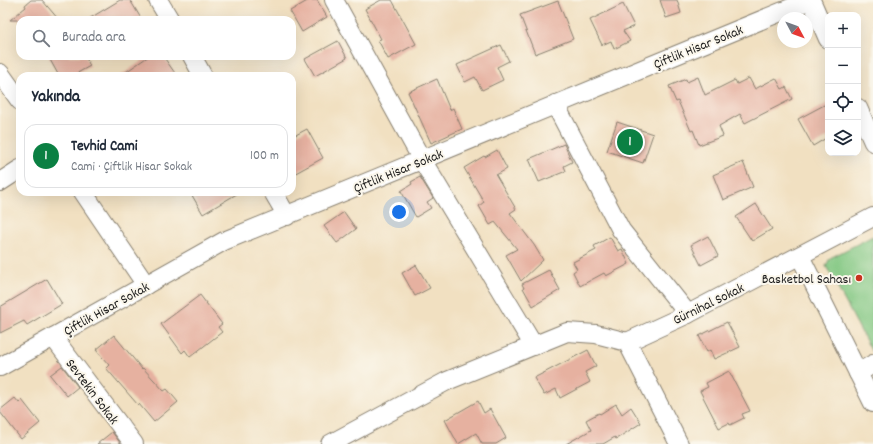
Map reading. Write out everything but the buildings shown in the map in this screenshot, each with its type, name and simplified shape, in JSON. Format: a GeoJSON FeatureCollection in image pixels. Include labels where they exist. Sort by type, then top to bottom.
{"type":"FeatureCollection","features":[{"type":"Feature","properties":{"kind":"street"},"geometry":{"type":"LineString","coordinates":[[158,0],[168,16]]}},
{"type":"Feature","properties":{"kind":"street"},"geometry":{"type":"LineString","coordinates":[[334,0],[422,160],[534,346]]}},
{"type":"Feature","properties":{"kind":"street"},"geometry":{"type":"LineString","coordinates":[[810,0],[825,32]]}},
{"type":"Feature","properties":{"kind":"street","name":"Çiftlik Hisar Sokak"},"geometry":{"type":"LineString","coordinates":[[0,367],[224,242],[555,104],[810,0]]}},
{"type":"Feature","properties":{"kind":"street"},"geometry":{"type":"LineString","coordinates":[[194,60],[202,72]]}},
{"type":"Feature","properties":{"kind":"street"},"geometry":{"type":"LineString","coordinates":[[2,79],[16,96]]}},
{"type":"Feature","properties":{"kind":"street"},"geometry":{"type":"LineString","coordinates":[[555,104],[621,230],[688,314]]}},
{"type":"Feature","properties":{"kind":"street"},"geometry":{"type":"LineString","coordinates":[[861,115],[873,142]]}},
{"type":"Feature","properties":{"kind":"street"},"geometry":{"type":"LineString","coordinates":[[0,182],[16,172]]}},
{"type":"Feature","properties":{"kind":"street"},"geometry":{"type":"LineString","coordinates":[[86,196],[146,285]]}},
{"type":"Feature","properties":{"kind":"street"},"geometry":{"type":"LineString","coordinates":[[275,196],[287,216]]}},
{"type":"Feature","properties":{"kind":"street","name":"Gürnihal Sokak"},"geometry":{"type":"LineString","coordinates":[[627,342],[688,314],[873,217]]}},
{"type":"Feature","properties":{"kind":"street"},"geometry":{"type":"LineString","coordinates":[[800,256],[865,368],[873,403]]}},
{"type":"Feature","properties":{"kind":"street"},"geometry":{"type":"LineString","coordinates":[[330,444],[447,381],[567,332],[596,334],[627,342],[676,443]]}},
{"type":"Feature","properties":{"kind":"street","name":"Sevtekin Sokak"},"geometry":{"type":"LineString","coordinates":[[53,337],[134,444]]}},
{"type":"Feature","properties":{"kind":"green space"},"geometry":{"type":"Polygon","coordinates":[[[873,236],[872,352],[826,266],[830,258],[873,236]]]}},
{"type":"Feature","properties":{"kind":"place","name":"Tevhid Cami"},"geometry":{"type":"Point","coordinates":[630,142]}},
{"type":"Feature","properties":{"kind":"place","name":"Basketbol Sahası"},"geometry":{"type":"Point","coordinates":[859,278]}}]}
